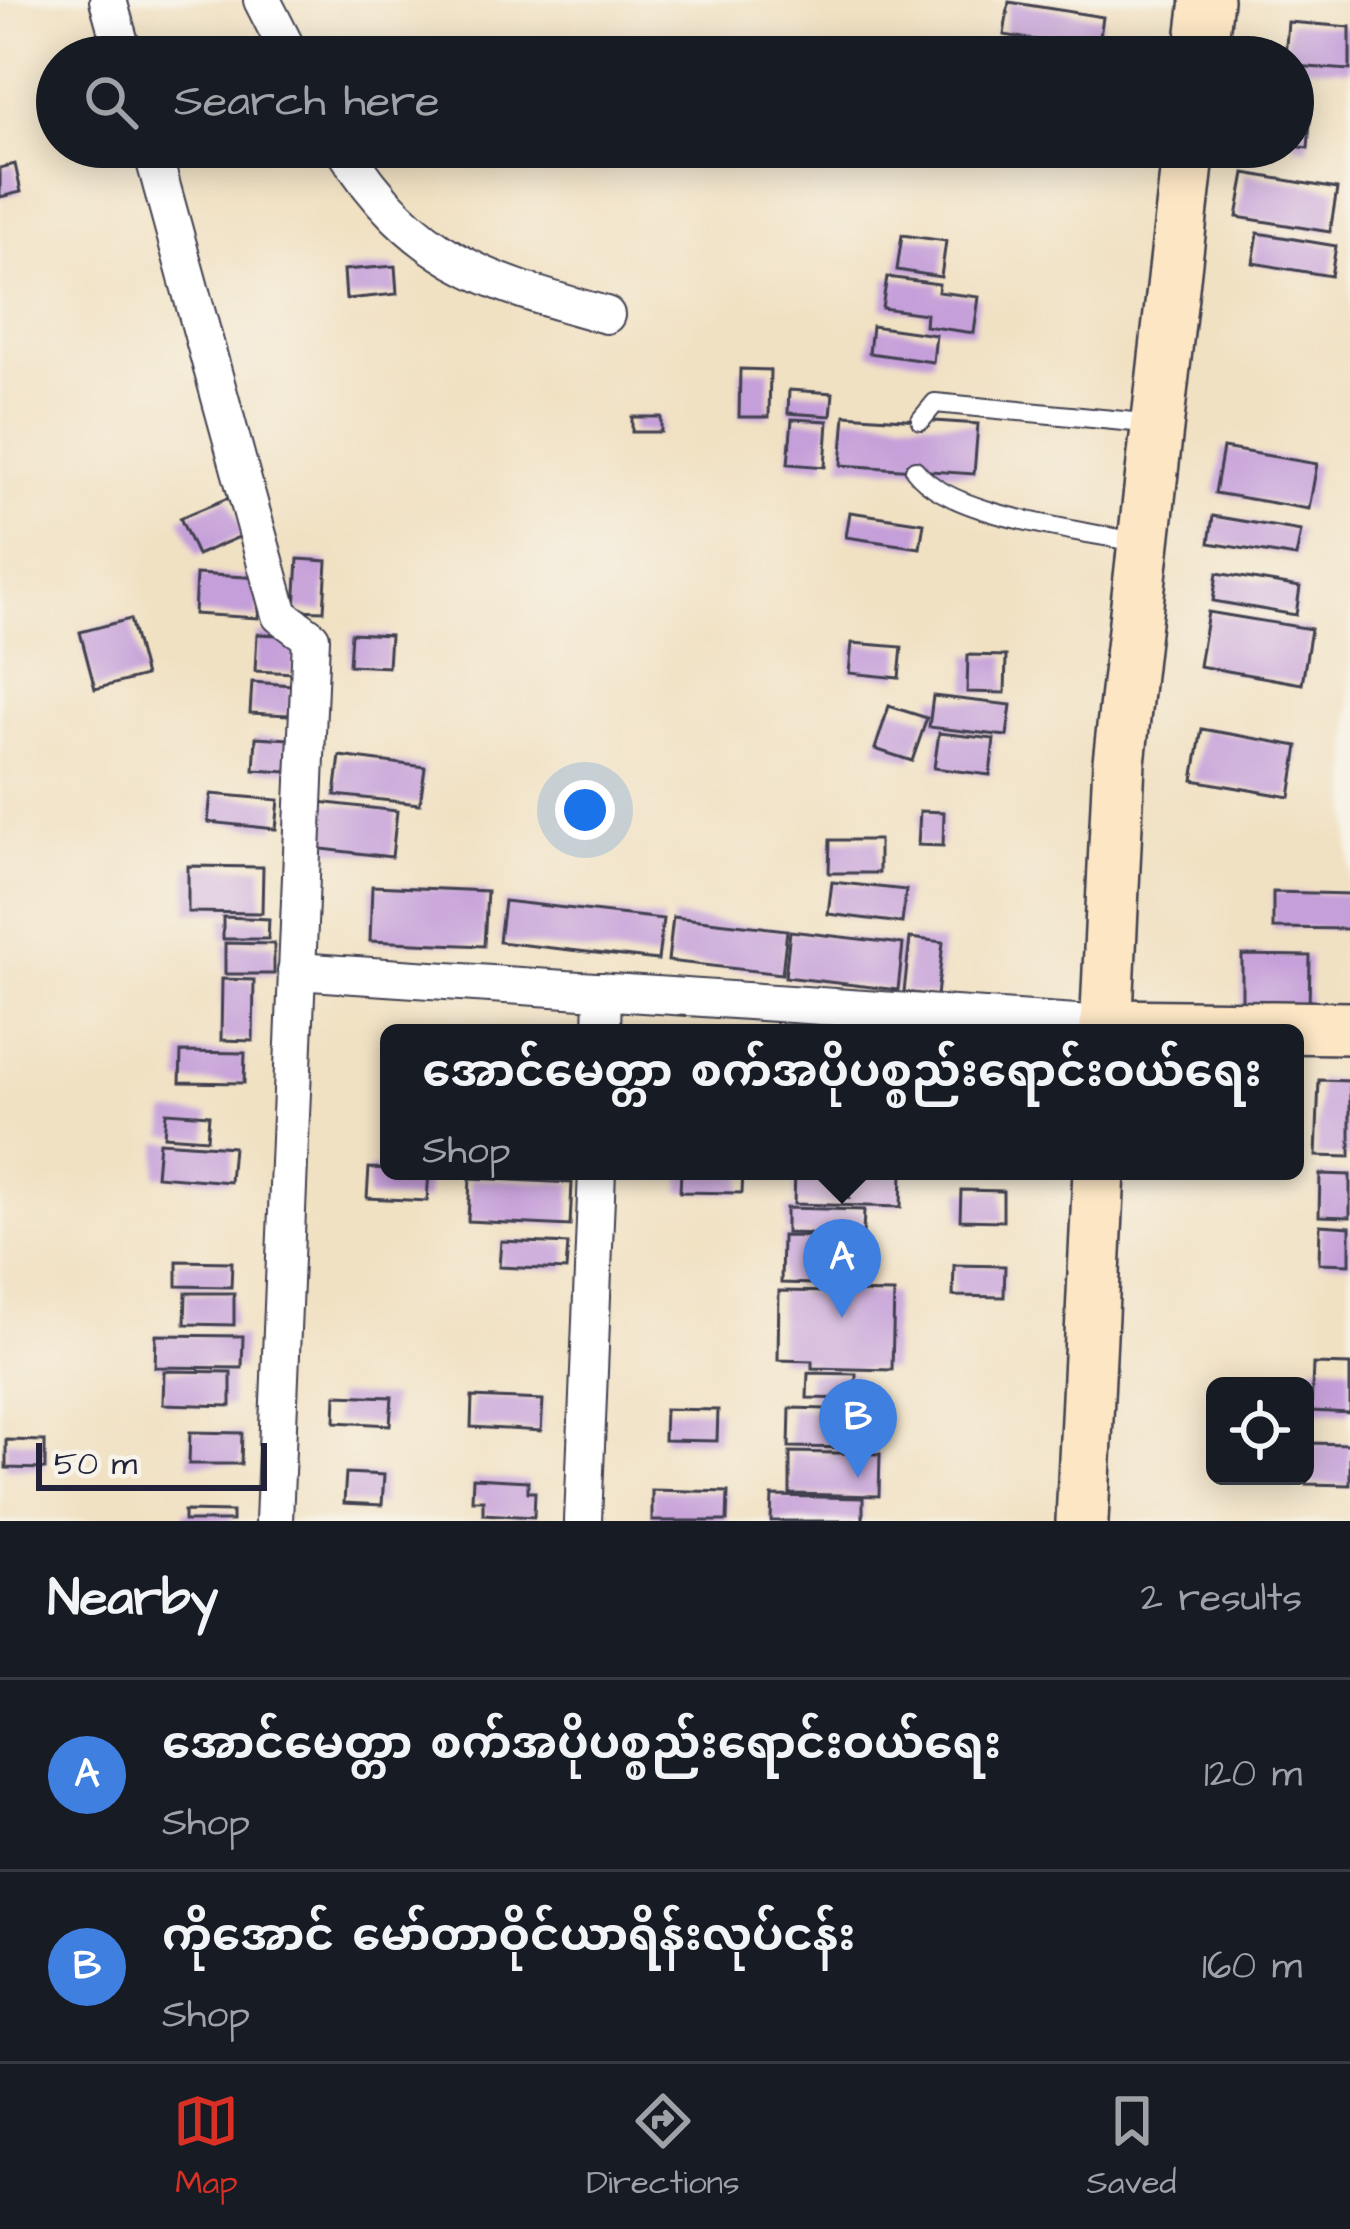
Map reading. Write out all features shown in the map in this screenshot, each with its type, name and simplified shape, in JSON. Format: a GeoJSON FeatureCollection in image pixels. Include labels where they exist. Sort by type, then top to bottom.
{"type":"FeatureCollection","features":[{"type":"Feature","properties":{"kind":"main road"},"geometry":{"type":"LineString","coordinates":[[1203,36],[1207,0]]}},
{"type":"Feature","properties":{"kind":"main road"},"geometry":{"type":"LineString","coordinates":[[1106,1024],[1119,763],[1186,168]]}},
{"type":"Feature","properties":{"kind":"main road"},"geometry":{"type":"LineString","coordinates":[[1304,1028],[1350,1028]]}},
{"type":"Feature","properties":{"kind":"main road"},"geometry":{"type":"LineString","coordinates":[[1082,1521],[1099,1180]]}},
{"type":"Feature","properties":{"kind":"street"},"geometry":{"type":"LineString","coordinates":[[108,0],[118,36]]}},
{"type":"Feature","properties":{"kind":"street"},"geometry":{"type":"LineString","coordinates":[[262,0],[280,36]]}},
{"type":"Feature","properties":{"kind":"street"},"geometry":{"type":"LineString","coordinates":[[157,168],[280,615],[311,638],[274,1521]]}},
{"type":"Feature","properties":{"kind":"street"},"geometry":{"type":"LineString","coordinates":[[356,168],[431,250],[505,288],[606,315]]}},
{"type":"Feature","properties":{"kind":"street"},"geometry":{"type":"LineString","coordinates":[[296,971],[1040,1024]]}},
{"type":"Feature","properties":{"kind":"street"},"geometry":{"type":"LineString","coordinates":[[602,1024],[603,991]]}},
{"type":"Feature","properties":{"kind":"street"},"geometry":{"type":"LineString","coordinates":[[584,1521],[597,1180]]}},
{"type":"Feature","properties":{"kind":"lane"},"geometry":{"type":"LineString","coordinates":[[921,420],[935,404],[1155,424]]}},
{"type":"Feature","properties":{"kind":"lane"},"geometry":{"type":"LineString","coordinates":[[915,470],[929,489],[961,502],[1145,544]]}},
{"type":"Feature","properties":{"kind":"building"},"geometry":{"type":"Polygon","coordinates":[[[1009,2],[1103,17],[1100,36],[1004,35],[1009,2]]]}},
{"type":"Feature","properties":{"kind":"building"},"geometry":{"type":"Polygon","coordinates":[[[1288,22],[1350,27],[1350,70],[1314,67],[1314,36],[1287,36],[1288,22]]]}},
{"type":"Feature","properties":{"kind":"building"},"geometry":{"type":"Polygon","coordinates":[[[15,164],[21,192],[0,197],[0,168],[15,164]]]}},
{"type":"Feature","properties":{"kind":"building"},"geometry":{"type":"Polygon","coordinates":[[[1245,173],[1337,189],[1330,232],[1237,217],[1245,173]]]}},
{"type":"Feature","properties":{"kind":"building"},"geometry":{"type":"Polygon","coordinates":[[[1258,233],[1336,246],[1331,276],[1253,263],[1258,233]]]}},
{"type":"Feature","properties":{"kind":"building"},"geometry":{"type":"Polygon","coordinates":[[[902,235],[946,241],[941,277],[897,270],[902,235]]]}},
{"type":"Feature","properties":{"kind":"building"},"geometry":{"type":"Polygon","coordinates":[[[395,266],[397,294],[346,299],[344,270],[395,266]]]}},
{"type":"Feature","properties":{"kind":"building"},"geometry":{"type":"Polygon","coordinates":[[[887,277],[939,284],[938,292],[979,297],[974,333],[925,326],[926,314],[882,308],[887,277]]]}},
{"type":"Feature","properties":{"kind":"building"},"geometry":{"type":"Polygon","coordinates":[[[872,326],[936,335],[933,362],[869,353],[872,326]]]}},
{"type":"Feature","properties":{"kind":"building"},"geometry":{"type":"Polygon","coordinates":[[[740,369],[770,370],[769,417],[739,417],[740,369]]]}},
{"type":"Feature","properties":{"kind":"building"},"geometry":{"type":"Polygon","coordinates":[[[789,390],[833,393],[831,416],[788,413],[789,390]]]}},
{"type":"Feature","properties":{"kind":"building"},"geometry":{"type":"Polygon","coordinates":[[[845,415],[978,424],[974,474],[841,465],[845,415]]]}},
{"type":"Feature","properties":{"kind":"building"},"geometry":{"type":"Polygon","coordinates":[[[632,417],[661,417],[661,432],[632,432],[632,417]]]}},
{"type":"Feature","properties":{"kind":"building"},"geometry":{"type":"Polygon","coordinates":[[[792,419],[828,421],[825,467],[788,464],[792,419]]]}},
{"type":"Feature","properties":{"kind":"building"},"geometry":{"type":"Polygon","coordinates":[[[1223,448],[1317,464],[1309,509],[1215,493],[1223,448]]]}},
{"type":"Feature","properties":{"kind":"building"},"geometry":{"type":"Polygon","coordinates":[[[228,498],[244,535],[197,555],[180,518],[228,498]]]}},
{"type":"Feature","properties":{"kind":"building"},"geometry":{"type":"Polygon","coordinates":[[[850,512],[924,523],[920,548],[846,537],[850,512]]]}},
{"type":"Feature","properties":{"kind":"building"},"geometry":{"type":"Polygon","coordinates":[[[1213,516],[1301,531],[1296,557],[1209,543],[1213,516]]]}},
{"type":"Feature","properties":{"kind":"building"},"geometry":{"type":"Polygon","coordinates":[[[298,559],[327,561],[324,611],[295,610],[298,559]]]}},
{"type":"Feature","properties":{"kind":"building"},"geometry":{"type":"Polygon","coordinates":[[[1217,573],[1300,587],[1296,615],[1213,601],[1217,573]]]}},
{"type":"Feature","properties":{"kind":"building"},"geometry":{"type":"Polygon","coordinates":[[[196,574],[261,578],[258,618],[194,614],[196,574]]]}},
{"type":"Feature","properties":{"kind":"building"},"geometry":{"type":"Polygon","coordinates":[[[1208,612],[1311,629],[1302,684],[1199,666],[1208,612]]]}},
{"type":"Feature","properties":{"kind":"building"},"geometry":{"type":"Polygon","coordinates":[[[130,619],[145,676],[95,689],[80,632],[130,619]]]}},
{"type":"Feature","properties":{"kind":"building"},"geometry":{"type":"Polygon","coordinates":[[[351,633],[390,635],[388,667],[349,665],[351,633]]]}},
{"type":"Feature","properties":{"kind":"building"},"geometry":{"type":"Polygon","coordinates":[[[257,634],[296,636],[294,673],[255,671],[257,634]]]}},
{"type":"Feature","properties":{"kind":"building"},"geometry":{"type":"Polygon","coordinates":[[[852,643],[902,647],[899,678],[849,673],[852,643]]]}},
{"type":"Feature","properties":{"kind":"building"},"geometry":{"type":"Polygon","coordinates":[[[968,655],[1006,656],[1005,693],[967,692],[968,655]]]}},
{"type":"Feature","properties":{"kind":"building"},"geometry":{"type":"Polygon","coordinates":[[[252,682],[291,685],[289,715],[250,713],[252,682]]]}},
{"type":"Feature","properties":{"kind":"building"},"geometry":{"type":"Polygon","coordinates":[[[933,696],[1011,705],[1007,736],[929,727],[933,696]]]}},
{"type":"Feature","properties":{"kind":"building"},"geometry":{"type":"Polygon","coordinates":[[[889,706],[927,718],[912,761],[875,749],[889,706]]]}},
{"type":"Feature","properties":{"kind":"building"},"geometry":{"type":"Polygon","coordinates":[[[1202,729],[1298,746],[1290,797],[1193,780],[1202,729]]]}},
{"type":"Feature","properties":{"kind":"building"},"geometry":{"type":"Polygon","coordinates":[[[939,733],[994,739],[990,775],[934,768],[939,733]]]}},
{"type":"Feature","properties":{"kind":"building"},"geometry":{"type":"Polygon","coordinates":[[[256,737],[289,739],[287,772],[254,770],[256,737]]]}},
{"type":"Feature","properties":{"kind":"building"},"geometry":{"type":"Polygon","coordinates":[[[340,756],[425,767],[420,804],[335,795],[340,756]]]}},
{"type":"Feature","properties":{"kind":"building"},"geometry":{"type":"Polygon","coordinates":[[[211,794],[279,800],[276,829],[208,822],[211,794]]]}},
{"type":"Feature","properties":{"kind":"building"},"geometry":{"type":"Polygon","coordinates":[[[319,802],[397,811],[392,857],[313,848],[319,802]]]}},
{"type":"Feature","properties":{"kind":"building"},"geometry":{"type":"Polygon","coordinates":[[[920,811],[944,812],[943,846],[918,845],[920,811]]]}},
{"type":"Feature","properties":{"kind":"building"},"geometry":{"type":"Polygon","coordinates":[[[830,840],[879,840],[879,873],[829,873],[830,840]]]}},
{"type":"Feature","properties":{"kind":"building"},"geometry":{"type":"Polygon","coordinates":[[[188,866],[263,867],[262,913],[188,912],[188,866]]]}},
{"type":"Feature","properties":{"kind":"building"},"geometry":{"type":"Polygon","coordinates":[[[832,882],[906,890],[902,923],[828,914],[832,882]]]}},
{"type":"Feature","properties":{"kind":"building"},"geometry":{"type":"Polygon","coordinates":[[[372,886],[487,891],[484,946],[370,941],[372,886]]]}},
{"type":"Feature","properties":{"kind":"building"},"geometry":{"type":"Polygon","coordinates":[[[1273,892],[1350,894],[1350,929],[1273,928],[1273,892]]]}},
{"type":"Feature","properties":{"kind":"building"},"geometry":{"type":"Polygon","coordinates":[[[504,901],[663,919],[658,960],[499,942],[504,901]]]}},
{"type":"Feature","properties":{"kind":"building"},"geometry":{"type":"Polygon","coordinates":[[[223,917],[269,919],[268,939],[223,939],[223,917]]]}},
{"type":"Feature","properties":{"kind":"building"},"geometry":{"type":"Polygon","coordinates":[[[673,917],[787,930],[782,974],[668,961],[673,917]]]}},
{"type":"Feature","properties":{"kind":"building"},"geometry":{"type":"Polygon","coordinates":[[[790,931],[903,944],[898,990],[785,977],[790,931]]]}},
{"type":"Feature","properties":{"kind":"building"},"geometry":{"type":"Polygon","coordinates":[[[910,938],[943,942],[937,996],[904,992],[910,938]]]}},
{"type":"Feature","properties":{"kind":"building"},"geometry":{"type":"Polygon","coordinates":[[[225,943],[274,944],[274,974],[225,974],[225,943]]]}},
{"type":"Feature","properties":{"kind":"building"},"geometry":{"type":"Polygon","coordinates":[[[1242,955],[1310,956],[1309,1009],[1242,1008],[1242,955]]]}},
{"type":"Feature","properties":{"kind":"building"},"geometry":{"type":"Polygon","coordinates":[[[222,979],[254,980],[253,1041],[221,1040],[222,979]]]}},
{"type":"Feature","properties":{"kind":"building"},"geometry":{"type":"Polygon","coordinates":[[[181,1052],[245,1053],[244,1083],[180,1082],[181,1052]]]}},
{"type":"Feature","properties":{"kind":"building"},"geometry":{"type":"Polygon","coordinates":[[[1319,1080],[1350,1081],[1350,1157],[1316,1156],[1319,1080]]]}},
{"type":"Feature","properties":{"kind":"building"},"geometry":{"type":"Polygon","coordinates":[[[166,1112],[209,1115],[207,1139],[164,1136],[166,1112]]]}},
{"type":"Feature","properties":{"kind":"building"},"geometry":{"type":"Polygon","coordinates":[[[159,1142],[233,1147],[230,1182],[156,1176],[159,1142]]]}},
{"type":"Feature","properties":{"kind":"building"},"geometry":{"type":"Polygon","coordinates":[[[369,1168],[380,1169],[380,1180],[428,1180],[427,1201],[367,1198],[369,1168]]]}},
{"type":"Feature","properties":{"kind":"building"},"geometry":{"type":"Polygon","coordinates":[[[1320,1174],[1350,1175],[1350,1217],[1319,1216],[1320,1174]]]}},
{"type":"Feature","properties":{"kind":"building"},"geometry":{"type":"Polygon","coordinates":[[[470,1180],[572,1183],[570,1226],[468,1221],[470,1180]]]}},
{"type":"Feature","properties":{"kind":"building"},"geometry":{"type":"Polygon","coordinates":[[[681,1180],[743,1180],[742,1193],[680,1192],[681,1180]]]}},
{"type":"Feature","properties":{"kind":"building"},"geometry":{"type":"Polygon","coordinates":[[[795,1180],[848,1180],[849,1200],[850,1180],[902,1180],[901,1207],[794,1204],[795,1180]]]}},
{"type":"Feature","properties":{"kind":"building"},"geometry":{"type":"Polygon","coordinates":[[[961,1190],[1003,1191],[1003,1221],[960,1220],[961,1190]]]}},
{"type":"Feature","properties":{"kind":"building"},"geometry":{"type":"Polygon","coordinates":[[[786,1208],[864,1210],[863,1235],[786,1233],[786,1208]]]}},
{"type":"Feature","properties":{"kind":"building"},"geometry":{"type":"Polygon","coordinates":[[[1320,1225],[1350,1227],[1350,1264],[1319,1263],[1320,1225]]]}},
{"type":"Feature","properties":{"kind":"building"},"geometry":{"type":"Polygon","coordinates":[[[782,1236],[853,1237],[852,1285],[781,1283],[782,1236]]]}},
{"type":"Feature","properties":{"kind":"building"},"geometry":{"type":"Polygon","coordinates":[[[501,1241],[568,1244],[566,1270],[499,1267],[501,1241]]]}},
{"type":"Feature","properties":{"kind":"building"},"geometry":{"type":"Polygon","coordinates":[[[177,1261],[232,1262],[231,1287],[177,1286],[177,1261]]]}},
{"type":"Feature","properties":{"kind":"building"},"geometry":{"type":"Polygon","coordinates":[[[954,1265],[1005,1266],[1004,1297],[953,1296],[954,1265]]]}},
{"type":"Feature","properties":{"kind":"building"},"geometry":{"type":"Polygon","coordinates":[[[779,1291],[894,1293],[892,1370],[812,1368],[812,1361],[778,1360],[779,1291]]]}},
{"type":"Feature","properties":{"kind":"building"},"geometry":{"type":"Polygon","coordinates":[[[186,1293],[234,1293],[234,1325],[185,1324],[186,1293]]]}},
{"type":"Feature","properties":{"kind":"building"},"geometry":{"type":"Polygon","coordinates":[[[156,1335],[243,1336],[242,1368],[155,1367],[156,1335]]]}},
{"type":"Feature","properties":{"kind":"building"},"geometry":{"type":"Polygon","coordinates":[[[1313,1364],[1350,1365],[1350,1413],[1314,1411],[1313,1364]]]}},
{"type":"Feature","properties":{"kind":"building"},"geometry":{"type":"Polygon","coordinates":[[[164,1371],[231,1372],[231,1406],[163,1404],[164,1371]]]}},
{"type":"Feature","properties":{"kind":"building"},"geometry":{"type":"Polygon","coordinates":[[[808,1373],[856,1374],[856,1399],[807,1398],[808,1373]]]}},
{"type":"Feature","properties":{"kind":"building"},"geometry":{"type":"Polygon","coordinates":[[[336,1395],[392,1397],[390,1425],[335,1422],[336,1395]]]}},
{"type":"Feature","properties":{"kind":"building"},"geometry":{"type":"Polygon","coordinates":[[[472,1397],[543,1400],[541,1431],[471,1427],[472,1397]]]}},
{"type":"Feature","properties":{"kind":"building"},"geometry":{"type":"Polygon","coordinates":[[[790,1408],[864,1410],[863,1448],[789,1447],[790,1408]]]}},
{"type":"Feature","properties":{"kind":"building"},"geometry":{"type":"Polygon","coordinates":[[[665,1409],[718,1410],[717,1441],[664,1440],[665,1409]]]}},
{"type":"Feature","properties":{"kind":"building"},"geometry":{"type":"Polygon","coordinates":[[[190,1432],[242,1433],[241,1464],[189,1464],[190,1432]]]}},
{"type":"Feature","properties":{"kind":"building"},"geometry":{"type":"Polygon","coordinates":[[[6,1440],[45,1441],[45,1469],[6,1468],[6,1440]]]}},
{"type":"Feature","properties":{"kind":"building"},"geometry":{"type":"Polygon","coordinates":[[[1314,1443],[1350,1444],[1350,1485],[1314,1484],[1314,1443]]]}},
{"type":"Feature","properties":{"kind":"building"},"geometry":{"type":"Polygon","coordinates":[[[790,1452],[880,1454],[879,1496],[790,1494],[790,1452]]]}},
{"type":"Feature","properties":{"kind":"building"},"geometry":{"type":"Polygon","coordinates":[[[346,1473],[384,1475],[382,1505],[344,1503],[346,1473]]]}},
{"type":"Feature","properties":{"kind":"building"},"geometry":{"type":"Polygon","coordinates":[[[473,1478],[528,1481],[528,1492],[535,1492],[534,1517],[483,1514],[483,1500],[472,1500],[473,1478]]]}},
{"type":"Feature","properties":{"kind":"building"},"geometry":{"type":"Polygon","coordinates":[[[652,1490],[728,1492],[727,1521],[652,1521],[652,1490]]]}},
{"type":"Feature","properties":{"kind":"building"},"geometry":{"type":"Polygon","coordinates":[[[772,1496],[863,1498],[863,1521],[771,1521],[772,1496]]]}},
{"type":"Feature","properties":{"kind":"building"},"geometry":{"type":"Polygon","coordinates":[[[184,1511],[232,1512],[232,1521],[184,1521],[184,1511]]]}},
{"type":"Feature","properties":{"kind":"place","name":"အောင်မေတ္တာ စက်အပိုပစ္စည်းရောင်းဝယ်ရေး"},"geometry":{"type":"Point","coordinates":[842,1318]}},
{"type":"Feature","properties":{"kind":"place","name":"ကိုအောင် မော်တာဝိုင်ယာရိန်းလုပ်ငန်း"},"geometry":{"type":"Point","coordinates":[858,1478]}}]}
